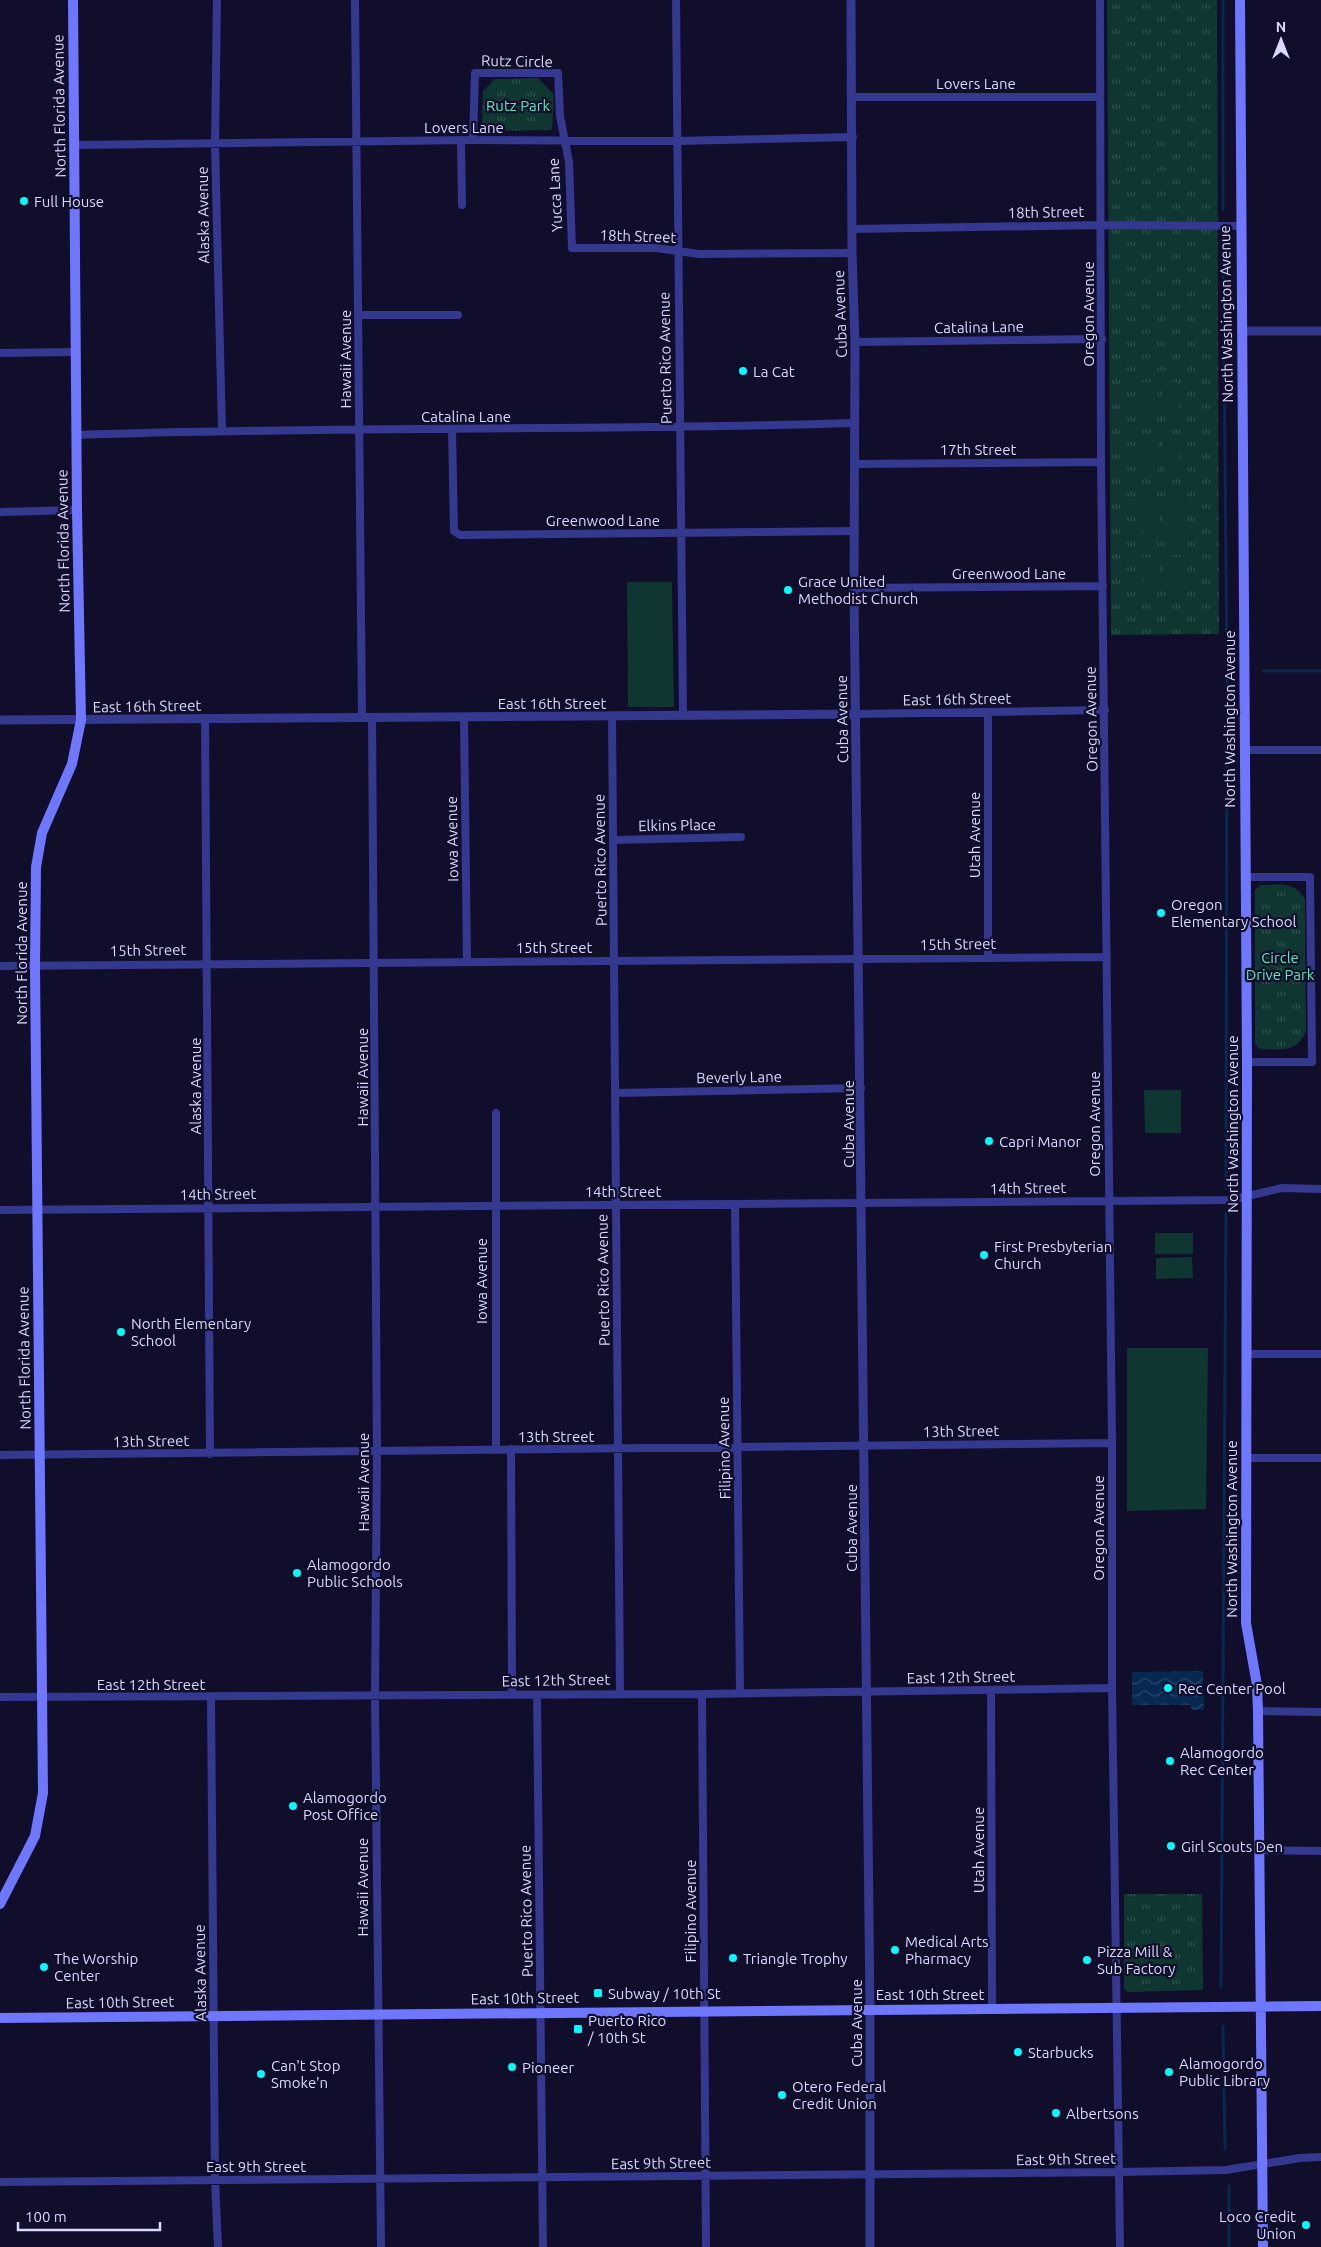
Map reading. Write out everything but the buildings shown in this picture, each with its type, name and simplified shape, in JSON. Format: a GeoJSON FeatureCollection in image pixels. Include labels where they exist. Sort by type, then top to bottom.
{"type":"FeatureCollection","features":[{"type":"Feature","properties":{"kind":"main road","name":"North Florida Avenue"},"geometry":{"type":"LineString","coordinates":[[0,1904],[35,1836],[43,1793],[44,1697],[35,966],[36,867],[42,833],[72,764],[81,720],[77,510],[73,0]]}},
{"type":"Feature","properties":{"kind":"main road","name":"North Washington Avenue"},"geometry":{"type":"LineString","coordinates":[[1240,0],[1247,1062],[1246,1623],[1257,1685],[1258,1711],[1263,2247]]}},
{"type":"Feature","properties":{"kind":"main road","name":"East 10th Street"},"geometry":{"type":"LineString","coordinates":[[0,2018],[1321,2006]]}},
{"type":"Feature","properties":{"kind":"street","name":"Alaska Avenue"},"geometry":{"type":"LineString","coordinates":[[218,0],[215,144],[222,430]]}},
{"type":"Feature","properties":{"kind":"street","name":"Hawaii Avenue"},"geometry":{"type":"LineString","coordinates":[[355,0],[359,315],[358,429],[375,963],[377,1450],[374,1696],[377,2014],[382,2247]]}},
{"type":"Feature","properties":{"kind":"street","name":"Puerto Rico Avenue"},"geometry":{"type":"LineString","coordinates":[[676,0],[680,428],[683,534],[683,715]]}},
{"type":"Feature","properties":{"kind":"street","name":"Cuba Avenue"},"geometry":{"type":"LineString","coordinates":[[851,0],[852,253],[855,342],[854,588],[860,959],[865,1691],[870,2010],[870,2247]]}},
{"type":"Feature","properties":{"kind":"street","name":"Oregon Avenue"},"geometry":{"type":"LineString","coordinates":[[1100,0],[1102,225],[1101,462],[1112,1443],[1112,1688],[1120,2247]]}},
{"type":"Feature","properties":{"kind":"street","name":"Rutz Circle"},"geometry":{"type":"LineString","coordinates":[[473,140],[475,73],[558,73],[560,116],[566,141]]}},
{"type":"Feature","properties":{"kind":"street","name":"Lovers Lane"},"geometry":{"type":"LineString","coordinates":[[852,97],[1100,96]]}},
{"type":"Feature","properties":{"kind":"street","name":"Lovers Lane"},"geometry":{"type":"LineString","coordinates":[[75,145],[473,140],[678,141],[853,137]]}},
{"type":"Feature","properties":{"kind":"street"},"geometry":{"type":"LineString","coordinates":[[461,141],[462,205]]}},
{"type":"Feature","properties":{"kind":"street","name":"Yucca Lane"},"geometry":{"type":"LineString","coordinates":[[566,141],[569,162],[572,248]]}},
{"type":"Feature","properties":{"kind":"street","name":"18th Street"},"geometry":{"type":"LineString","coordinates":[[852,229],[1102,225],[1240,226]]}},
{"type":"Feature","properties":{"kind":"street","name":"18th Street"},"geometry":{"type":"LineString","coordinates":[[572,248],[678,250],[699,254],[852,253]]}},
{"type":"Feature","properties":{"kind":"street"},"geometry":{"type":"LineString","coordinates":[[359,315],[458,315]]}},
{"type":"Feature","properties":{"kind":"street"},"geometry":{"type":"LineString","coordinates":[[1242,331],[1321,331]]}},
{"type":"Feature","properties":{"kind":"street","name":"Catalina Lane"},"geometry":{"type":"LineString","coordinates":[[855,342],[1102,339]]}},
{"type":"Feature","properties":{"kind":"street"},"geometry":{"type":"LineString","coordinates":[[0,353],[76,352]]}},
{"type":"Feature","properties":{"kind":"street","name":"Catalina Lane"},"geometry":{"type":"LineString","coordinates":[[77,435],[222,430],[680,428],[855,423]]}},
{"type":"Feature","properties":{"kind":"street","name":"Greenwood Lane"},"geometry":{"type":"LineString","coordinates":[[452,430],[454,531],[460,535],[854,531]]}},
{"type":"Feature","properties":{"kind":"street","name":"17th Street"},"geometry":{"type":"LineString","coordinates":[[854,464],[1101,462]]}},
{"type":"Feature","properties":{"kind":"street"},"geometry":{"type":"LineString","coordinates":[[0,512],[77,510]]}},
{"type":"Feature","properties":{"kind":"street","name":"Greenwood Lane"},"geometry":{"type":"LineString","coordinates":[[854,588],[1103,586]]}},
{"type":"Feature","properties":{"kind":"street","name":"East 16th Street"},"geometry":{"type":"LineString","coordinates":[[0,720],[612,717],[1105,710]]}},
{"type":"Feature","properties":{"kind":"street","name":"Utah Avenue"},"geometry":{"type":"LineString","coordinates":[[988,713],[988,957]]}},
{"type":"Feature","properties":{"kind":"street","name":"Iowa Avenue"},"geometry":{"type":"LineString","coordinates":[[464,717],[467,960]]}},
{"type":"Feature","properties":{"kind":"street","name":"Puerto Rico Avenue"},"geometry":{"type":"LineString","coordinates":[[612,717],[620,1693]]}},
{"type":"Feature","properties":{"kind":"street","name":"Alaska Avenue"},"geometry":{"type":"LineString","coordinates":[[205,718],[210,1208],[210,1454]]}},
{"type":"Feature","properties":{"kind":"street"},"geometry":{"type":"LineString","coordinates":[[1244,750],[1321,750]]}},
{"type":"Feature","properties":{"kind":"street","name":"Elkins Place"},"geometry":{"type":"LineString","coordinates":[[613,840],[741,838]]}},
{"type":"Feature","properties":{"kind":"street"},"geometry":{"type":"LineString","coordinates":[[1245,877],[1310,877],[1312,1062],[1247,1062]]}},
{"type":"Feature","properties":{"kind":"street","name":"15th Street"},"geometry":{"type":"LineString","coordinates":[[0,966],[375,963],[467,960],[614,961],[1107,957]]}},
{"type":"Feature","properties":{"kind":"street","name":"Beverly Lane"},"geometry":{"type":"LineString","coordinates":[[616,1093],[861,1088]]}},
{"type":"Feature","properties":{"kind":"street","name":"Iowa Avenue"},"geometry":{"type":"LineString","coordinates":[[496,1112],[494,1206],[496,1450]]}},
{"type":"Feature","properties":{"kind":"street","name":"14th Street"},"geometry":{"type":"LineString","coordinates":[[0,1210],[1230,1200],[1282,1188],[1321,1189]]}},
{"type":"Feature","properties":{"kind":"street","name":"Filipino Avenue"},"geometry":{"type":"LineString","coordinates":[[735,1204],[740,1692]]}},
{"type":"Feature","properties":{"kind":"street"},"geometry":{"type":"LineString","coordinates":[[1246,1354],[1321,1354]]}},
{"type":"Feature","properties":{"kind":"street","name":"13th Street"},"geometry":{"type":"LineString","coordinates":[[0,1455],[210,1454],[377,1450],[619,1450],[1112,1443]]}},
{"type":"Feature","properties":{"kind":"street"},"geometry":{"type":"LineString","coordinates":[[511,1449],[512,1694]]}},
{"type":"Feature","properties":{"kind":"street"},"geometry":{"type":"LineString","coordinates":[[1246,1458],[1321,1458]]}},
{"type":"Feature","properties":{"kind":"street","name":"East 12th Street"},"geometry":{"type":"LineString","coordinates":[[0,1698],[702,1694],[1112,1688]]}},
{"type":"Feature","properties":{"kind":"street","name":"Utah Avenue"},"geometry":{"type":"LineString","coordinates":[[991,1690],[992,2009]]}},
{"type":"Feature","properties":{"kind":"street","name":"Filipino Avenue"},"geometry":{"type":"LineString","coordinates":[[702,1694],[706,2247]]}},
{"type":"Feature","properties":{"kind":"street","name":"Puerto Rico Avenue"},"geometry":{"type":"LineString","coordinates":[[537,1695],[543,2247]]}},
{"type":"Feature","properties":{"kind":"street","name":"Alaska Avenue"},"geometry":{"type":"LineString","coordinates":[[211,1698],[215,2180],[218,2247]]}},
{"type":"Feature","properties":{"kind":"street"},"geometry":{"type":"LineString","coordinates":[[1258,1711],[1321,1712]]}},
{"type":"Feature","properties":{"kind":"street"},"geometry":{"type":"LineString","coordinates":[[1260,1850],[1321,1851]]}},
{"type":"Feature","properties":{"kind":"street","name":"East 9th Street"},"geometry":{"type":"LineString","coordinates":[[0,2182],[870,2175],[1226,2170],[1300,2158],[1321,2157]]}},
{"type":"Feature","properties":{"kind":"green space"},"geometry":{"type":"Polygon","coordinates":[[[1107,0],[1217,0],[1219,634],[1111,635],[1107,0]]]}},
{"type":"Feature","properties":{"kind":"green space","name":"Rutz Park"},"geometry":{"type":"Polygon","coordinates":[[[538,78],[554,95],[552,130],[482,131],[483,91],[495,79],[538,78]]]}},
{"type":"Feature","properties":{"kind":"green space"},"geometry":{"type":"Polygon","coordinates":[[[1141,382],[1157,382],[1158,416],[1141,416],[1141,382]]]}},
{"type":"Feature","properties":{"kind":"green space"},"geometry":{"type":"Polygon","coordinates":[[[1162,382],[1178,382],[1178,416],[1162,416],[1162,382]]]}},
{"type":"Feature","properties":{"kind":"green space"},"geometry":{"type":"Polygon","coordinates":[[[1158,434],[1158,469],[1142,469],[1141,435],[1158,434]]]}},
{"type":"Feature","properties":{"kind":"green space"},"geometry":{"type":"Polygon","coordinates":[[[1163,434],[1179,434],[1179,468],[1163,469],[1163,434]]]}},
{"type":"Feature","properties":{"kind":"green space"},"geometry":{"type":"Polygon","coordinates":[[[1142,504],[1158,504],[1159,538],[1143,539],[1142,504]]]}},
{"type":"Feature","properties":{"kind":"green space"},"geometry":{"type":"Polygon","coordinates":[[[1163,504],[1180,504],[1180,538],[1164,538],[1163,504]]]}},
{"type":"Feature","properties":{"kind":"green space"},"geometry":{"type":"Polygon","coordinates":[[[1143,557],[1159,557],[1160,591],[1143,591],[1143,557]]]}},
{"type":"Feature","properties":{"kind":"green space"},"geometry":{"type":"Polygon","coordinates":[[[1164,557],[1180,557],[1181,591],[1164,591],[1164,557]]]}},
{"type":"Feature","properties":{"kind":"green space"},"geometry":{"type":"Polygon","coordinates":[[[627,582],[672,582],[674,707],[628,707],[627,582]]]}},
{"type":"Feature","properties":{"kind":"green space","name":"Circle Drive Park"},"geometry":{"type":"Polygon","coordinates":[[[1261,885],[1286,885],[1296,889],[1305,899],[1306,1031],[1298,1044],[1287,1049],[1259,1049],[1255,1043],[1255,890],[1261,885]]]}},
{"type":"Feature","properties":{"kind":"green space"},"geometry":{"type":"Polygon","coordinates":[[[1144,1090],[1181,1090],[1181,1133],[1145,1133],[1144,1090]]]}},
{"type":"Feature","properties":{"kind":"green space"},"geometry":{"type":"Polygon","coordinates":[[[1155,1233],[1193,1233],[1193,1254],[1155,1254],[1155,1233]]]}},
{"type":"Feature","properties":{"kind":"green space"},"geometry":{"type":"Polygon","coordinates":[[[1192,1257],[1193,1278],[1156,1279],[1156,1258],[1192,1257]]]}},
{"type":"Feature","properties":{"kind":"green space"},"geometry":{"type":"Polygon","coordinates":[[[1127,1348],[1208,1348],[1206,1509],[1127,1511],[1127,1348]]]}},
{"type":"Feature","properties":{"kind":"green space"},"geometry":{"type":"Polygon","coordinates":[[[1124,1894],[1202,1894],[1203,1990],[1128,1992],[1124,1989],[1124,1894]]]}},
{"type":"Feature","properties":{"kind":"water","name":"Rec Center Pool"},"geometry":{"type":"Polygon","coordinates":[[[1203,1671],[1204,1710],[1192,1710],[1191,1705],[1132,1705],[1132,1672],[1203,1671]]]}},
{"type":"Feature","properties":{"kind":"waterway"},"geometry":{"type":"LineString","coordinates":[[1223,0],[1223,210]]}},
{"type":"Feature","properties":{"kind":"waterway"},"geometry":{"type":"LineString","coordinates":[[1223,239],[1227,675],[1226,1189]]}},
{"type":"Feature","properties":{"kind":"waterway"},"geometry":{"type":"LineString","coordinates":[[1263,671],[1321,671]]}},
{"type":"Feature","properties":{"kind":"waterway"},"geometry":{"type":"LineString","coordinates":[[1221,1986],[1226,1213]]}},
{"type":"Feature","properties":{"kind":"waterway"},"geometry":{"type":"LineString","coordinates":[[1223,2026],[1225,2149]]}},
{"type":"Feature","properties":{"kind":"waterway"},"geometry":{"type":"LineString","coordinates":[[1229,2186],[1229,2247]]}},
{"type":"Feature","properties":{"kind":"place","name":"Full House"},"geometry":{"type":"Point","coordinates":[24,201]}},
{"type":"Feature","properties":{"kind":"place","name":"La Cat"},"geometry":{"type":"Point","coordinates":[743,371]}},
{"type":"Feature","properties":{"kind":"place","name":"Grace United Methodist Church"},"geometry":{"type":"Point","coordinates":[788,590]}},
{"type":"Feature","properties":{"kind":"place","name":"Oregon Elementary School"},"geometry":{"type":"Point","coordinates":[1161,913]}},
{"type":"Feature","properties":{"kind":"place","name":"Capri Manor"},"geometry":{"type":"Point","coordinates":[989,1141]}},
{"type":"Feature","properties":{"kind":"place","name":"First Presbyterian Church"},"geometry":{"type":"Point","coordinates":[984,1255]}},
{"type":"Feature","properties":{"kind":"place","name":"North Elementary School"},"geometry":{"type":"Point","coordinates":[121,1332]}},
{"type":"Feature","properties":{"kind":"place","name":"Alamogordo Public Schools"},"geometry":{"type":"Point","coordinates":[297,1573]}},
{"type":"Feature","properties":{"kind":"place","name":"Rec Center Pool"},"geometry":{"type":"Point","coordinates":[1168,1688]}},
{"type":"Feature","properties":{"kind":"place","name":"Alamogordo Rec Center"},"geometry":{"type":"Point","coordinates":[1170,1761]}},
{"type":"Feature","properties":{"kind":"place","name":"Alamogordo Post Office"},"geometry":{"type":"Point","coordinates":[293,1806]}},
{"type":"Feature","properties":{"kind":"place","name":"Girl Scouts Den"},"geometry":{"type":"Point","coordinates":[1171,1846]}},
{"type":"Feature","properties":{"kind":"place","name":"Medical Arts Pharmacy"},"geometry":{"type":"Point","coordinates":[895,1950]}},
{"type":"Feature","properties":{"kind":"place","name":"Triangle Trophy"},"geometry":{"type":"Point","coordinates":[733,1958]}},
{"type":"Feature","properties":{"kind":"place","name":"Pizza Mill & Sub Factory"},"geometry":{"type":"Point","coordinates":[1087,1960]}},
{"type":"Feature","properties":{"kind":"place","name":"The Worship Center"},"geometry":{"type":"Point","coordinates":[44,1967]}},
{"type":"Feature","properties":{"kind":"place","name":"Subway / 10th St"},"geometry":{"type":"Point","coordinates":[598,1993]}},
{"type":"Feature","properties":{"kind":"place","name":"Puerto Rico / 10th St"},"geometry":{"type":"Point","coordinates":[578,2029]}},
{"type":"Feature","properties":{"kind":"place","name":"Starbucks"},"geometry":{"type":"Point","coordinates":[1018,2052]}},
{"type":"Feature","properties":{"kind":"place","name":"Pioneer"},"geometry":{"type":"Point","coordinates":[512,2067]}},
{"type":"Feature","properties":{"kind":"place","name":"Alamogordo Public Library"},"geometry":{"type":"Point","coordinates":[1169,2072]}},
{"type":"Feature","properties":{"kind":"place","name":"Can't Stop Smoke'n"},"geometry":{"type":"Point","coordinates":[261,2074]}},
{"type":"Feature","properties":{"kind":"place","name":"Otero Federal Credit Union"},"geometry":{"type":"Point","coordinates":[782,2095]}},
{"type":"Feature","properties":{"kind":"place","name":"Albertsons"},"geometry":{"type":"Point","coordinates":[1056,2113]}},
{"type":"Feature","properties":{"kind":"place","name":"Loco Credit Union"},"geometry":{"type":"Point","coordinates":[1306,2225]}}]}
